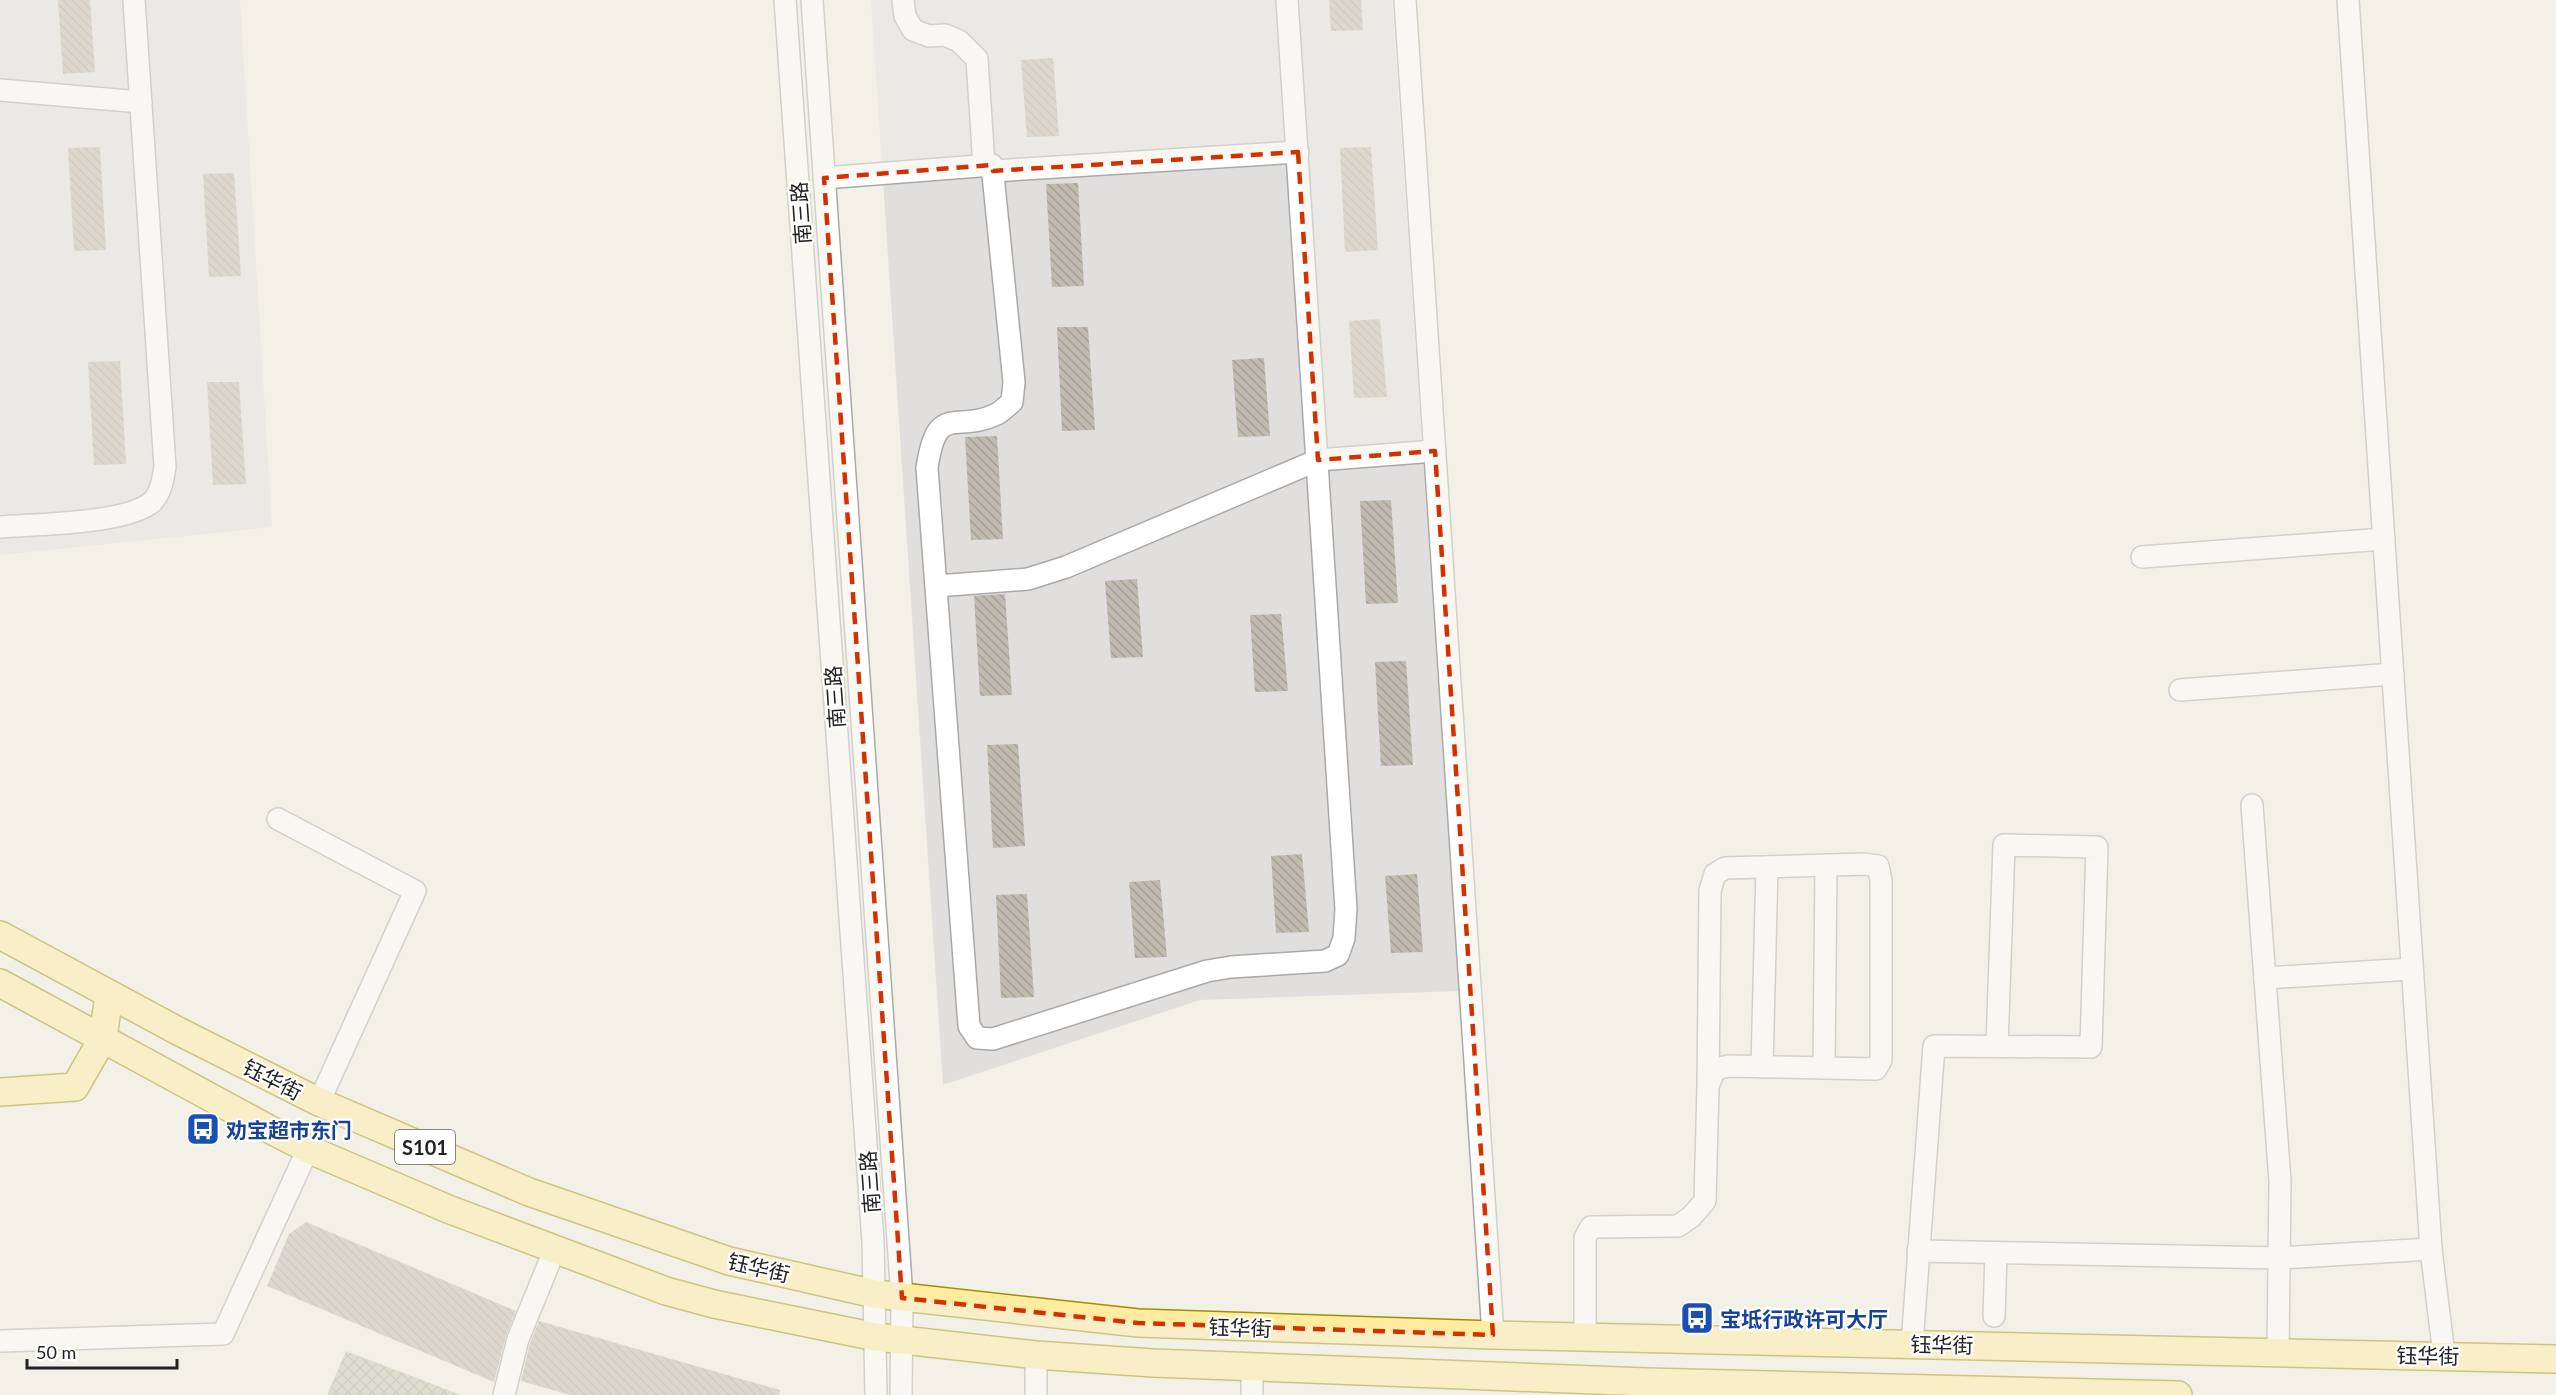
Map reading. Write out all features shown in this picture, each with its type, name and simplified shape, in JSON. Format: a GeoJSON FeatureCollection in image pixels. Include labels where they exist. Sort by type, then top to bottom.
{"type":"FeatureCollection","features":[{"type":"Feature","properties":{"kind":"main road","name":"钰华街"},"geometry":{"type":"LineString","coordinates":[[0,935],[319,1102],[529,1192],[729,1261],[875,1294],[1138,1323],[1493,1335],[1585,1335],[2556,1359]]}},
{"type":"Feature","properties":{"kind":"main road","name":"钰华街"},"geometry":{"type":"LineString","coordinates":[[0,983],[308,1149],[448,1209],[554,1251],[666,1291],[695,1299],[889,1338],[1036,1355],[1646,1389],[2178,1395]]}},
{"type":"Feature","properties":{"kind":"main road"},"geometry":{"type":"LineString","coordinates":[[0,1092],[75,1087],[103,1038],[109,994]]}},
{"type":"Feature","properties":{"kind":"street"},"geometry":{"type":"LineString","coordinates":[[0,527],[118,516],[139,509],[153,501],[162,486],[165,467],[134,0]]}},
{"type":"Feature","properties":{"kind":"street","name":"南三路"},"geometry":{"type":"LineString","coordinates":[[785,0],[875,1294],[889,1338],[901,1395]]}},
{"type":"Feature","properties":{"kind":"street","name":"南三路"},"geometry":{"type":"LineString","coordinates":[[812,0],[902,1298],[889,1338],[876,1395]]}},
{"type":"Feature","properties":{"kind":"street"},"geometry":{"type":"LineString","coordinates":[[903,0],[905,16],[913,30],[928,36],[945,35],[959,41],[977,59],[1014,382],[1012,402],[996,414],[949,422],[938,432],[930,444],[927,468],[969,1026],[977,1038],[993,1039],[1207,971],[1232,967],[1325,961],[1338,955],[1344,938],[1346,909],[1287,0]]}},
{"type":"Feature","properties":{"kind":"street"},"geometry":{"type":"LineString","coordinates":[[1405,0],[1493,1335]]}},
{"type":"Feature","properties":{"kind":"street"},"geometry":{"type":"LineString","coordinates":[[2348,0],[2431,1249],[2444,1355]]}},
{"type":"Feature","properties":{"kind":"street"},"geometry":{"type":"LineString","coordinates":[[0,90],[141,102]]}},
{"type":"Feature","properties":{"kind":"street"},"geometry":{"type":"LineString","coordinates":[[824,178],[1298,152]]}},
{"type":"Feature","properties":{"kind":"street"},"geometry":{"type":"LineString","coordinates":[[937,585],[1028,579],[1066,567],[1317,460],[1435,451]]}},
{"type":"Feature","properties":{"kind":"street"},"geometry":{"type":"LineString","coordinates":[[2142,557],[2384,539]]}},
{"type":"Feature","properties":{"kind":"street"},"geometry":{"type":"LineString","coordinates":[[2180,690],[2393,675]]}},
{"type":"Feature","properties":{"kind":"street"},"geometry":{"type":"LineString","coordinates":[[2252,805],[2280,1181],[2278,1352]]}},
{"type":"Feature","properties":{"kind":"street"},"geometry":{"type":"LineString","coordinates":[[278,819],[415,891],[319,1102]]}},
{"type":"Feature","properties":{"kind":"street"},"geometry":{"type":"LineString","coordinates":[[1912,1344],[1934,1046],[2091,1047],[2097,847],[2004,845],[1997,1046]]}},
{"type":"Feature","properties":{"kind":"street"},"geometry":{"type":"LineString","coordinates":[[1585,1335],[1585,1238],[1591,1227],[1678,1226],[1691,1217],[1705,1201],[1710,891],[1715,874],[1725,868],[1865,864],[1878,866],[1881,880],[1881,1060],[1876,1069],[1729,1066],[1715,1069],[1708,1086]]}},
{"type":"Feature","properties":{"kind":"street"},"geometry":{"type":"LineString","coordinates":[[1824,1068],[1826,865]]}},
{"type":"Feature","properties":{"kind":"street"},"geometry":{"type":"LineString","coordinates":[[1762,1067],[1767,867]]}},
{"type":"Feature","properties":{"kind":"street"},"geometry":{"type":"LineString","coordinates":[[2265,978],[2412,969]]}},
{"type":"Feature","properties":{"kind":"street"},"geometry":{"type":"LineString","coordinates":[[0,1341],[223,1334],[308,1149]]}},
{"type":"Feature","properties":{"kind":"street"},"geometry":{"type":"LineString","coordinates":[[1918,1251],[2280,1258],[2431,1249]]}},
{"type":"Feature","properties":{"kind":"street"},"geometry":{"type":"LineString","coordinates":[[504,1395],[518,1339],[554,1251]]}},
{"type":"Feature","properties":{"kind":"street"},"geometry":{"type":"LineString","coordinates":[[1994,1316],[1996,1252]]}},
{"type":"Feature","properties":{"kind":"street"},"geometry":{"type":"LineString","coordinates":[[1035,1395],[1036,1355]]}},
{"type":"Feature","properties":{"kind":"street"},"geometry":{"type":"LineString","coordinates":[[1252,1367],[1252,1395]]}},
{"type":"Feature","properties":{"kind":"highlighted area"},"geometry":{"type":"Polygon","coordinates":[[[1298,152],[1318,460],[1435,451],[1493,1335],[1138,1323],[902,1298],[824,178],[992,165],[993,171],[1298,152]]]}},
{"type":"Feature","properties":{"kind":"shaded area"},"geometry":{"type":"Polygon","coordinates":[[[0,0],[240,0],[272,527],[0,555],[0,0]]]}},
{"type":"Feature","properties":{"kind":"shaded area"},"geometry":{"type":"Polygon","coordinates":[[[871,0],[1392,0],[1459,991],[1200,1000],[943,1085],[871,0]]]}},
{"type":"Feature","properties":{"kind":"shaded area"},"geometry":{"type":"Polygon","coordinates":[[[346,1351],[461,1395],[327,1395],[346,1351]]]}},
{"type":"Feature","properties":{"kind":"building"},"geometry":{"type":"Polygon","coordinates":[[[58,0],[90,0],[95,72],[63,74],[58,0]]]}},
{"type":"Feature","properties":{"kind":"building"},"geometry":{"type":"Polygon","coordinates":[[[1329,0],[1361,0],[1363,30],[1331,31],[1329,0]]]}},
{"type":"Feature","properties":{"kind":"building"},"geometry":{"type":"Polygon","coordinates":[[[1053,58],[1059,136],[1027,137],[1021,60],[1053,58]]]}},
{"type":"Feature","properties":{"kind":"building"},"geometry":{"type":"Polygon","coordinates":[[[100,147],[106,250],[74,251],[68,148],[100,147]]]}},
{"type":"Feature","properties":{"kind":"building"},"geometry":{"type":"Polygon","coordinates":[[[1371,147],[1378,250],[1345,252],[1340,148],[1371,147]]]}},
{"type":"Feature","properties":{"kind":"building"},"geometry":{"type":"Polygon","coordinates":[[[234,173],[241,276],[209,277],[203,174],[234,173]]]}},
{"type":"Feature","properties":{"kind":"building"},"geometry":{"type":"Polygon","coordinates":[[[1078,183],[1084,286],[1052,287],[1046,184],[1078,183]]]}},
{"type":"Feature","properties":{"kind":"building"},"geometry":{"type":"Polygon","coordinates":[[[1380,319],[1387,397],[1354,398],[1349,321],[1380,319]]]}},
{"type":"Feature","properties":{"kind":"building"},"geometry":{"type":"Polygon","coordinates":[[[1057,327],[1088,327],[1095,430],[1062,431],[1057,327]]]}},
{"type":"Feature","properties":{"kind":"building"},"geometry":{"type":"Polygon","coordinates":[[[1264,358],[1270,436],[1238,437],[1232,360],[1264,358]]]}},
{"type":"Feature","properties":{"kind":"building"},"geometry":{"type":"Polygon","coordinates":[[[120,361],[126,464],[94,465],[88,362],[120,361]]]}},
{"type":"Feature","properties":{"kind":"building"},"geometry":{"type":"Polygon","coordinates":[[[207,382],[239,382],[246,484],[213,485],[207,382]]]}},
{"type":"Feature","properties":{"kind":"building"},"geometry":{"type":"Polygon","coordinates":[[[997,436],[1003,539],[971,540],[965,437],[997,436]]]}},
{"type":"Feature","properties":{"kind":"building"},"geometry":{"type":"Polygon","coordinates":[[[1391,500],[1398,603],[1366,604],[1360,501],[1391,500]]]}},
{"type":"Feature","properties":{"kind":"building"},"geometry":{"type":"Polygon","coordinates":[[[1137,579],[1143,657],[1111,658],[1105,581],[1137,579]]]}},
{"type":"Feature","properties":{"kind":"building"},"geometry":{"type":"Polygon","coordinates":[[[1005,594],[1012,695],[980,696],[974,596],[1005,594]]]}},
{"type":"Feature","properties":{"kind":"building"},"geometry":{"type":"Polygon","coordinates":[[[1281,614],[1288,691],[1255,692],[1250,615],[1281,614]]]}},
{"type":"Feature","properties":{"kind":"building"},"geometry":{"type":"Polygon","coordinates":[[[1406,661],[1413,765],[1381,766],[1375,662],[1406,661]]]}},
{"type":"Feature","properties":{"kind":"building"},"geometry":{"type":"Polygon","coordinates":[[[1018,744],[1025,846],[993,848],[987,745],[1018,744]]]}},
{"type":"Feature","properties":{"kind":"building"},"geometry":{"type":"Polygon","coordinates":[[[1302,854],[1309,932],[1276,933],[1271,856],[1302,854]]]}},
{"type":"Feature","properties":{"kind":"building"},"geometry":{"type":"Polygon","coordinates":[[[1417,874],[1423,952],[1391,953],[1385,876],[1417,874]]]}},
{"type":"Feature","properties":{"kind":"building"},"geometry":{"type":"Polygon","coordinates":[[[1160,880],[1167,957],[1135,958],[1129,882],[1160,880]]]}},
{"type":"Feature","properties":{"kind":"building"},"geometry":{"type":"Polygon","coordinates":[[[1027,894],[1034,997],[1001,998],[996,895],[1027,894]]]}},
{"type":"Feature","properties":{"kind":"building"},"geometry":{"type":"Polygon","coordinates":[[[306,1222],[516,1311],[506,1336],[494,1382],[267,1286],[289,1234],[306,1222]]]}},
{"type":"Feature","properties":{"kind":"building"},"geometry":{"type":"Polygon","coordinates":[[[539,1321],[780,1390],[779,1395],[570,1395],[521,1381],[530,1343],[539,1321]]]}},
{"type":"Feature","properties":{"kind":"place","name":"劝宝超市东门"},"geometry":{"type":"Point","coordinates":[203,1129]}},
{"type":"Feature","properties":{"kind":"place","name":"宝坻行政许可大厅"},"geometry":{"type":"Point","coordinates":[1697,1318]}}]}
